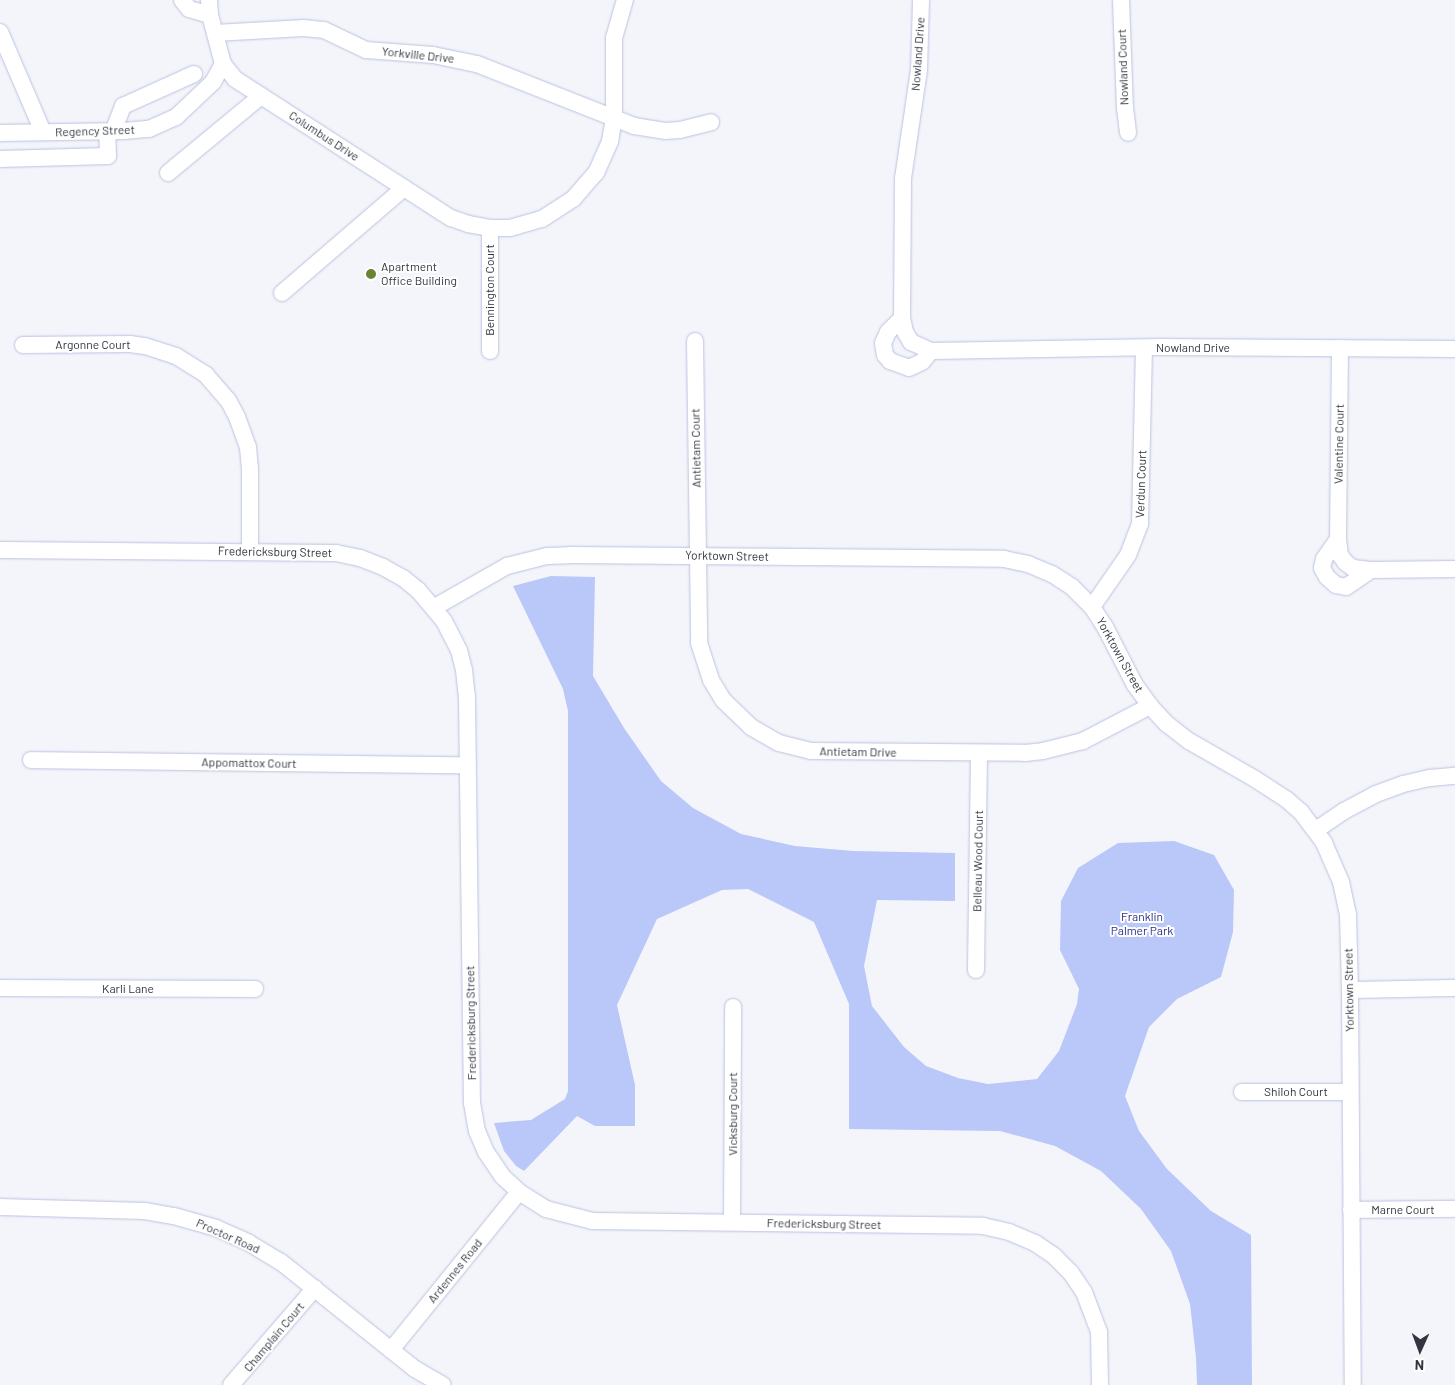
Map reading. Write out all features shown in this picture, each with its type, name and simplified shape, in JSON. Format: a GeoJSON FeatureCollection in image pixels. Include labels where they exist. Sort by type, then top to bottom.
{"type":"FeatureCollection","features":[{"type":"Feature","properties":{"kind":"street"},"geometry":{"type":"LineString","coordinates":[[182,0],[189,9],[210,7]]}},
{"type":"Feature","properties":{"kind":"street","name":"Columbus Drive"},"geometry":{"type":"LineString","coordinates":[[210,7],[223,64],[235,79],[451,218],[468,224],[490,228],[510,228],[530,223],[554,212],[573,199],[589,182],[602,163],[610,141],[614,118],[614,38],[625,0]]}},
{"type":"Feature","properties":{"kind":"street","name":"Nowland Drive"},"geometry":{"type":"LineString","coordinates":[[920,0],[918,70],[903,178],[902,318],[905,332],[911,342],[931,351],[1144,348],[1455,349]]}},
{"type":"Feature","properties":{"kind":"street","name":"Nowland Court"},"geometry":{"type":"LineString","coordinates":[[1121,0],[1125,108],[1128,133]]}},
{"type":"Feature","properties":{"kind":"street","name":"Yorkville Drive"},"geometry":{"type":"LineString","coordinates":[[215,33],[304,28],[324,30],[366,50],[456,58],[477,64],[634,126],[665,131],[680,130],[711,122]]}},
{"type":"Feature","properties":{"kind":"street"},"geometry":{"type":"LineString","coordinates":[[0,32],[43,132]]}},
{"type":"Feature","properties":{"kind":"street","name":"Regency Street"},"geometry":{"type":"LineString","coordinates":[[0,133],[110,132],[149,129],[176,117],[213,82],[223,64]]}},
{"type":"Feature","properties":{"kind":"street"},"geometry":{"type":"LineString","coordinates":[[0,159],[108,156],[110,132],[123,106],[194,74]]}},
{"type":"Feature","properties":{"kind":"street"},"geometry":{"type":"LineString","coordinates":[[168,174],[261,96]]}},
{"type":"Feature","properties":{"kind":"street"},"geometry":{"type":"LineString","coordinates":[[282,292],[404,188]]}},
{"type":"Feature","properties":{"kind":"street","name":"Bennington Court"},"geometry":{"type":"LineString","coordinates":[[490,228],[490,351]]}},
{"type":"Feature","properties":{"kind":"street"},"geometry":{"type":"LineString","coordinates":[[902,318],[888,332],[884,343],[885,355],[890,361],[909,368],[922,362],[931,351]]}},
{"type":"Feature","properties":{"kind":"street","name":"Antietam Court"},"geometry":{"type":"LineString","coordinates":[[695,341],[698,556]]}},
{"type":"Feature","properties":{"kind":"street","name":"Argonne Court"},"geometry":{"type":"LineString","coordinates":[[23,345],[130,344],[145,346],[176,356],[206,375],[228,400],[237,416],[246,440],[250,468],[250,552]]}},
{"type":"Feature","properties":{"kind":"street","name":"Verdun Court"},"geometry":{"type":"LineString","coordinates":[[1092,607],[1128,555],[1140,524],[1144,348]]}},
{"type":"Feature","properties":{"kind":"street","name":"Valentine Court"},"geometry":{"type":"LineString","coordinates":[[1340,348],[1338,540],[1340,555],[1345,562],[1354,568],[1371,570],[1455,569]]}},
{"type":"Feature","properties":{"kind":"street"},"geometry":{"type":"LineString","coordinates":[[1338,540],[1324,559],[1322,568],[1327,578],[1336,585],[1346,587],[1371,570]]}},
{"type":"Feature","properties":{"kind":"street","name":"Fredericksburg Street"},"geometry":{"type":"LineString","coordinates":[[0,550],[336,553],[360,558],[383,567],[403,578],[435,607],[453,636],[464,670],[468,697],[467,765],[472,1103],[478,1131],[486,1152],[502,1176],[519,1192],[546,1210],[582,1219],[983,1226],[1023,1236],[1054,1256],[1071,1273],[1084,1292],[1099,1332],[1100,1385]]}},
{"type":"Feature","properties":{"kind":"street","name":"Yorktown Street"},"geometry":{"type":"LineString","coordinates":[[435,607],[507,566],[522,560],[570,554],[1004,559],[1028,564],[1052,574],[1072,587],[1092,607],[1105,627],[1134,685],[1167,724],[1189,742],[1286,799],[1316,830],[1336,866],[1348,914],[1353,1385]]}},
{"type":"Feature","properties":{"kind":"street","name":"Antietam Drive"},"geometry":{"type":"LineString","coordinates":[[698,556],[698,629],[703,662],[723,700],[751,727],[779,743],[811,751],[1025,753],[1066,746],[1099,734],[1150,706]]}},
{"type":"Feature","properties":{"kind":"street","name":"Belleau Wood Court"},"geometry":{"type":"LineString","coordinates":[[976,970],[979,753]]}},
{"type":"Feature","properties":{"kind":"street","name":"Appomattox Court"},"geometry":{"type":"LineString","coordinates":[[31,760],[467,765]]}},
{"type":"Feature","properties":{"kind":"street"},"geometry":{"type":"LineString","coordinates":[[1316,830],[1344,811],[1376,794],[1403,784],[1430,778],[1455,776]]}},
{"type":"Feature","properties":{"kind":"street","name":"Karli Lane"},"geometry":{"type":"LineString","coordinates":[[0,988],[256,990]]}},
{"type":"Feature","properties":{"kind":"street"},"geometry":{"type":"LineString","coordinates":[[1350,990],[1455,988]]}},
{"type":"Feature","properties":{"kind":"street","name":"Vicksburg Court"},"geometry":{"type":"LineString","coordinates":[[732,1222],[733,1007]]}},
{"type":"Feature","properties":{"kind":"street","name":"Shiloh Court"},"geometry":{"type":"LineString","coordinates":[[1242,1092],[1350,1092]]}},
{"type":"Feature","properties":{"kind":"street","name":"Ardennes Road"},"geometry":{"type":"LineString","coordinates":[[391,1350],[519,1192]]}},
{"type":"Feature","properties":{"kind":"street","name":"Proctor Road"},"geometry":{"type":"LineString","coordinates":[[0,1207],[145,1211],[216,1228],[249,1243],[281,1262],[391,1350],[415,1368],[443,1385]]}},
{"type":"Feature","properties":{"kind":"street","name":"Marne Court"},"geometry":{"type":"LineString","coordinates":[[1351,1210],[1455,1209]]}},
{"type":"Feature","properties":{"kind":"street","name":"Champlain Court"},"geometry":{"type":"LineString","coordinates":[[231,1385],[315,1288]]}},
{"type":"Feature","properties":{"kind":"green space","name":"Franklin Palmer Park"},"geometry":{"type":"Polygon","coordinates":[[[551,576],[595,577],[593,676],[624,728],[661,781],[693,808],[741,834],[795,846],[853,851],[955,853],[955,901],[877,900],[864,966],[872,1006],[904,1047],[926,1066],[958,1078],[988,1084],[1037,1079],[1059,1051],[1077,1004],[1079,989],[1060,950],[1061,901],[1078,868],[1118,843],[1174,841],[1214,855],[1234,890],[1233,932],[1221,977],[1177,999],[1149,1027],[1125,1096],[1139,1131],[1167,1169],[1211,1211],[1251,1235],[1252,1385],[1197,1385],[1190,1304],[1171,1251],[1141,1209],[1101,1171],[1055,1146],[1000,1131],[849,1129],[849,1004],[814,922],[748,889],[722,890],[657,919],[617,1005],[635,1085],[635,1126],[595,1126],[577,1116],[524,1171],[516,1166],[504,1151],[494,1123],[531,1120],[565,1099],[568,1091],[568,711],[563,689],[513,586],[551,576]]]}},
{"type":"Feature","properties":{"kind":"place","name":"Apartment Office Building"},"geometry":{"type":"Point","coordinates":[371,274]}}]}
